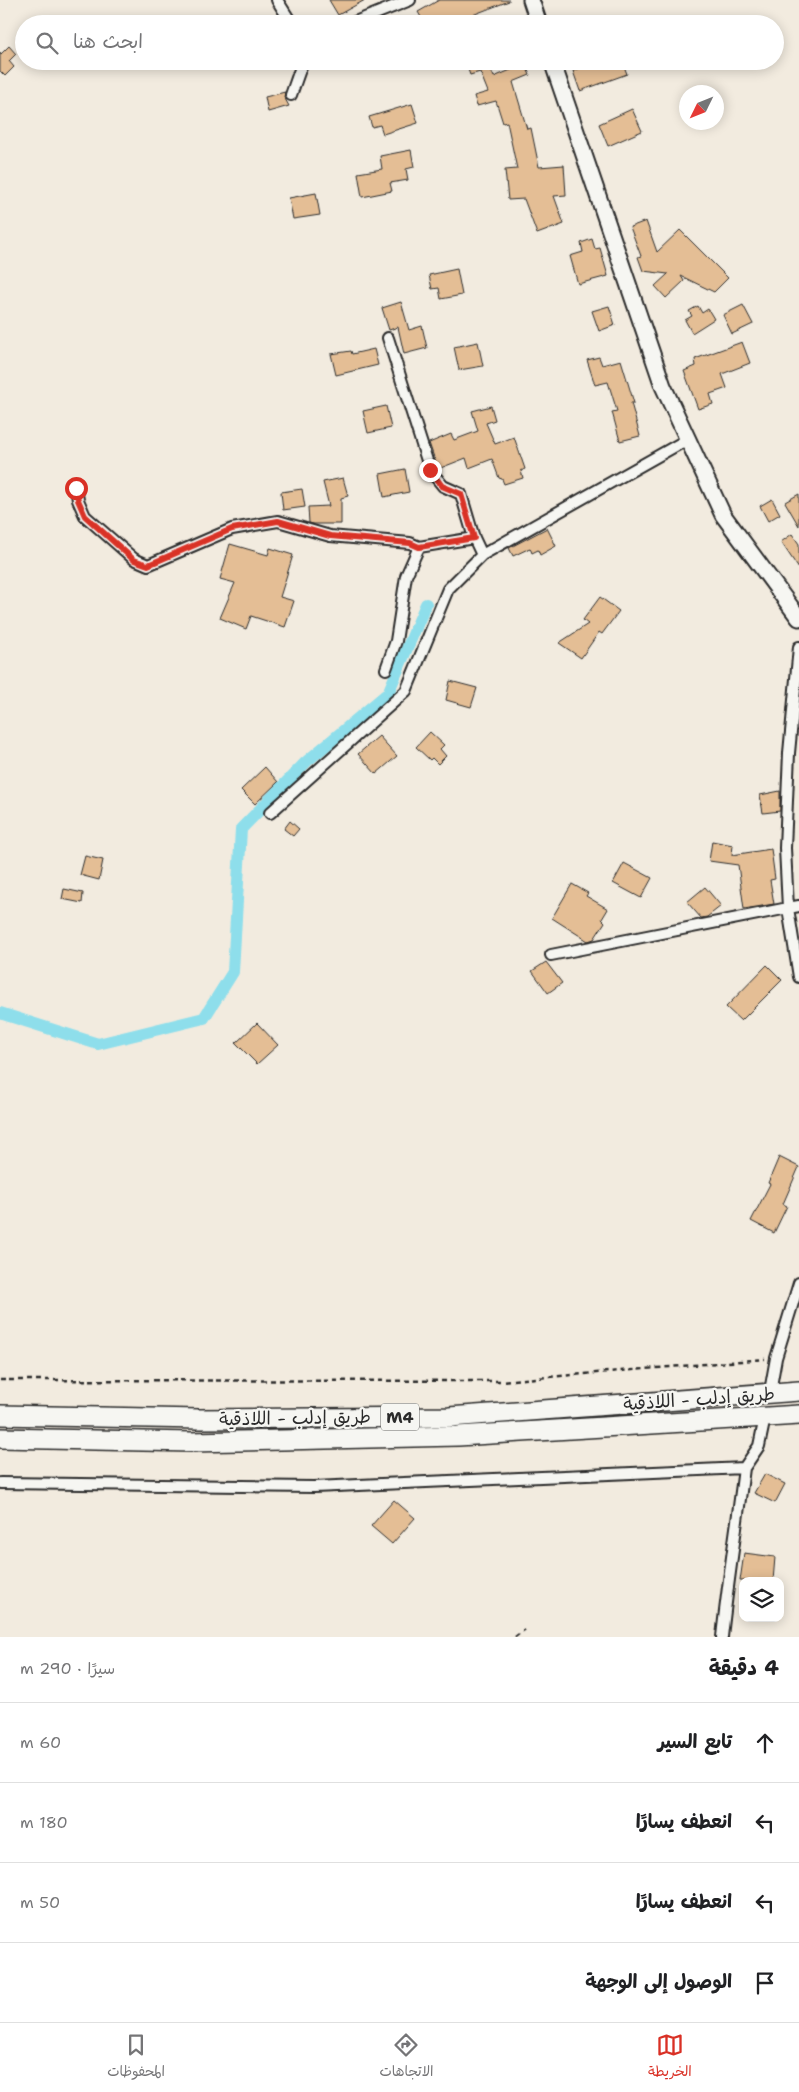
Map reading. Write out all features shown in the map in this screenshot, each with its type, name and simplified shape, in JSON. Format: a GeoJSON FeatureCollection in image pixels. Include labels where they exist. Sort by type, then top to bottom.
{"type":"FeatureCollection","features":[{"type":"Feature","properties":{"kind":"highway","name":"طريق إدلب - اللاذقية"},"geometry":{"type":"LineString","coordinates":[[0,1415],[199,1419],[449,1417],[799,1391]]}},
{"type":"Feature","properties":{"kind":"highway","name":"طريق إدلب - اللاذقية"},"geometry":{"type":"LineString","coordinates":[[0,1438],[191,1442],[458,1436],[799,1415]]}},
{"type":"Feature","properties":{"kind":"main road"},"geometry":{"type":"LineString","coordinates":[[531,0],[536,15]]}},
{"type":"Feature","properties":{"kind":"main road"},"geometry":{"type":"LineString","coordinates":[[555,70],[663,386],[723,515],[799,618]]}},
{"type":"Feature","properties":{"kind":"street"},"geometry":{"type":"LineString","coordinates":[[277,0],[286,15]]}},
{"type":"Feature","properties":{"kind":"street"},"geometry":{"type":"LineString","coordinates":[[372,15],[410,0]]}},
{"type":"Feature","properties":{"kind":"street"},"geometry":{"type":"LineString","coordinates":[[291,95],[300,70]]}},
{"type":"Feature","properties":{"kind":"street"},"geometry":{"type":"LineString","coordinates":[[388,338],[430,470],[442,486],[461,494],[474,538],[482,555]]}},
{"type":"Feature","properties":{"kind":"street"},"geometry":{"type":"LineString","coordinates":[[270,813],[406,690],[448,589],[482,555],[688,439]]}},
{"type":"Feature","properties":{"kind":"street"},"geometry":{"type":"LineString","coordinates":[[76,488],[78,500],[85,516],[134,560],[148,565],[232,529],[278,521],[330,536],[410,543],[419,547],[474,538]]}},
{"type":"Feature","properties":{"kind":"street"},"geometry":{"type":"LineString","coordinates":[[386,669],[396,640],[406,576],[419,547]]}},
{"type":"Feature","properties":{"kind":"street"},"geometry":{"type":"LineString","coordinates":[[799,647],[789,753],[785,838],[794,907],[799,978]]}},
{"type":"Feature","properties":{"kind":"street"},"geometry":{"type":"LineString","coordinates":[[551,955],[794,907]]}},
{"type":"Feature","properties":{"kind":"street"},"geometry":{"type":"LineString","coordinates":[[771,1386],[776,1358],[799,1283]]}},
{"type":"Feature","properties":{"kind":"street"},"geometry":{"type":"LineString","coordinates":[[722,1637],[728,1575],[738,1521],[744,1468],[759,1446],[763,1427]]}},
{"type":"Feature","properties":{"kind":"street"},"geometry":{"type":"LineString","coordinates":[[0,1483],[314,1487],[744,1468]]}},
{"type":"Feature","properties":{"kind":"path"},"geometry":{"type":"LineString","coordinates":[[0,1380],[501,1381],[776,1358]]}},
{"type":"Feature","properties":{"kind":"path"},"geometry":{"type":"LineString","coordinates":[[515,1637],[524,1630]]}},
{"type":"Feature","properties":{"kind":"building"},"geometry":{"type":"Polygon","coordinates":[[[329,0],[365,0],[338,15],[329,0]]]}},
{"type":"Feature","properties":{"kind":"building"},"geometry":{"type":"Polygon","coordinates":[[[439,0],[509,0],[472,15],[420,15],[418,12],[439,0]]]}},
{"type":"Feature","properties":{"kind":"building"},"geometry":{"type":"Polygon","coordinates":[[[9,46],[15,53],[9,61],[14,67],[5,76],[0,71],[0,52],[1,54],[9,46]]]}},
{"type":"Feature","properties":{"kind":"building"},"geometry":{"type":"Polygon","coordinates":[[[468,70],[491,70],[494,77],[511,70],[528,70],[530,75],[513,82],[527,129],[531,128],[539,167],[564,165],[566,195],[554,196],[564,224],[537,234],[524,199],[508,200],[505,170],[517,169],[507,122],[503,123],[496,101],[477,106],[474,96],[488,92],[480,72],[470,75],[468,70]]]}},
{"type":"Feature","properties":{"kind":"building"},"geometry":{"type":"Polygon","coordinates":[[[625,70],[627,74],[580,91],[573,71],[625,70]]]}},
{"type":"Feature","properties":{"kind":"building"},"geometry":{"type":"Polygon","coordinates":[[[285,92],[284,97],[289,106],[268,112],[265,97],[285,92]]]}},
{"type":"Feature","properties":{"kind":"building"},"geometry":{"type":"Polygon","coordinates":[[[412,104],[418,123],[383,134],[380,125],[372,127],[369,117],[412,104]]]}},
{"type":"Feature","properties":{"kind":"building"},"geometry":{"type":"Polygon","coordinates":[[[632,109],[642,131],[608,146],[599,124],[632,109]]]}},
{"type":"Feature","properties":{"kind":"building"},"geometry":{"type":"Polygon","coordinates":[[[411,150],[414,167],[406,169],[408,180],[390,183],[392,191],[362,197],[358,173],[382,169],[380,156],[411,150]]]}},
{"type":"Feature","properties":{"kind":"building"},"geometry":{"type":"Polygon","coordinates":[[[316,193],[320,215],[293,219],[289,198],[316,193]]]}},
{"type":"Feature","properties":{"kind":"building"},"geometry":{"type":"Polygon","coordinates":[[[646,221],[657,252],[680,230],[728,278],[714,292],[681,276],[684,281],[666,298],[655,286],[668,274],[643,271],[638,257],[641,256],[630,227],[646,221]]]}},
{"type":"Feature","properties":{"kind":"building"},"geometry":{"type":"Polygon","coordinates":[[[592,239],[595,249],[600,248],[608,276],[578,284],[570,256],[583,252],[581,243],[592,239]]]}},
{"type":"Feature","properties":{"kind":"building"},"geometry":{"type":"Polygon","coordinates":[[[457,269],[462,295],[441,299],[439,288],[432,289],[429,275],[457,269]]]}},
{"type":"Feature","properties":{"kind":"building"},"geometry":{"type":"Polygon","coordinates":[[[401,302],[409,330],[422,326],[427,348],[404,354],[398,327],[389,330],[382,308],[401,302]]]}},
{"type":"Feature","properties":{"kind":"building"},"geometry":{"type":"Polygon","coordinates":[[[743,305],[753,324],[732,334],[723,315],[743,305]]]}},
{"type":"Feature","properties":{"kind":"building"},"geometry":{"type":"Polygon","coordinates":[[[609,306],[615,325],[599,331],[592,311],[609,306]]]}},
{"type":"Feature","properties":{"kind":"building"},"geometry":{"type":"Polygon","coordinates":[[[698,306],[702,313],[708,309],[714,319],[692,333],[685,320],[692,316],[689,311],[698,306]]]}},
{"type":"Feature","properties":{"kind":"building"},"geometry":{"type":"Polygon","coordinates":[[[478,342],[483,366],[459,370],[454,347],[478,342]]]}},
{"type":"Feature","properties":{"kind":"building"},"geometry":{"type":"Polygon","coordinates":[[[742,342],[750,363],[722,374],[727,388],[710,394],[713,404],[698,409],[684,371],[696,366],[695,359],[742,342]]]}},
{"type":"Feature","properties":{"kind":"building"},"geometry":{"type":"Polygon","coordinates":[[[374,349],[378,365],[336,375],[331,354],[351,351],[352,354],[374,349]]]}},
{"type":"Feature","properties":{"kind":"building"},"geometry":{"type":"Polygon","coordinates":[[[599,357],[602,365],[621,360],[634,403],[631,403],[640,436],[620,441],[612,412],[617,411],[608,382],[595,385],[587,360],[599,357]]]}},
{"type":"Feature","properties":{"kind":"building"},"geometry":{"type":"Polygon","coordinates":[[[386,406],[391,428],[368,433],[363,411],[386,406]]]}},
{"type":"Feature","properties":{"kind":"building"},"geometry":{"type":"Polygon","coordinates":[[[491,406],[495,420],[486,423],[495,444],[514,437],[525,469],[521,471],[523,478],[504,484],[502,479],[499,478],[492,459],[469,468],[466,458],[438,469],[429,443],[451,434],[454,440],[478,431],[472,411],[491,406]]]}},
{"type":"Feature","properties":{"kind":"building"},"geometry":{"type":"Polygon","coordinates":[[[405,469],[409,492],[384,497],[380,474],[405,469]]]}},
{"type":"Feature","properties":{"kind":"building"},"geometry":{"type":"Polygon","coordinates":[[[343,478],[348,496],[341,498],[341,524],[309,523],[308,507],[329,506],[323,482],[343,478]]]}},
{"type":"Feature","properties":{"kind":"building"},"geometry":{"type":"Polygon","coordinates":[[[302,489],[305,507],[283,510],[281,492],[302,489]]]}},
{"type":"Feature","properties":{"kind":"building"},"geometry":{"type":"Polygon","coordinates":[[[799,494],[799,526],[785,502],[799,494]]]}},
{"type":"Feature","properties":{"kind":"building"},"geometry":{"type":"Polygon","coordinates":[[[772,499],[780,514],[768,521],[760,506],[772,499]]]}},
{"type":"Feature","properties":{"kind":"building"},"geometry":{"type":"Polygon","coordinates":[[[547,528],[556,546],[540,555],[538,550],[532,553],[530,548],[513,556],[509,548],[547,528]]]}},
{"type":"Feature","properties":{"kind":"building"},"geometry":{"type":"Polygon","coordinates":[[[792,534],[799,544],[799,569],[781,542],[792,534]]]}},
{"type":"Feature","properties":{"kind":"building"},"geometry":{"type":"Polygon","coordinates":[[[230,544],[268,555],[270,548],[293,555],[280,597],[294,601],[285,627],[251,616],[246,629],[220,618],[235,583],[220,579],[230,544]]]}},
{"type":"Feature","properties":{"kind":"building"},"geometry":{"type":"Polygon","coordinates":[[[600,597],[619,611],[602,634],[599,632],[581,658],[559,643],[588,624],[583,620],[600,597]]]}},
{"type":"Feature","properties":{"kind":"building"},"geometry":{"type":"Polygon","coordinates":[[[450,681],[477,688],[471,707],[446,700],[450,681]]]}},
{"type":"Feature","properties":{"kind":"building"},"geometry":{"type":"Polygon","coordinates":[[[430,732],[444,745],[440,749],[446,756],[438,764],[432,758],[430,760],[416,747],[430,732]]]}},
{"type":"Feature","properties":{"kind":"building"},"geometry":{"type":"Polygon","coordinates":[[[379,736],[397,756],[376,774],[358,754],[379,736]]]}},
{"type":"Feature","properties":{"kind":"building"},"geometry":{"type":"Polygon","coordinates":[[[265,767],[278,782],[255,804],[241,790],[265,767]]]}},
{"type":"Feature","properties":{"kind":"building"},"geometry":{"type":"Polygon","coordinates":[[[780,791],[780,811],[763,813],[760,795],[780,791]]]}},
{"type":"Feature","properties":{"kind":"building"},"geometry":{"type":"Polygon","coordinates":[[[290,821],[299,829],[293,836],[284,829],[290,821]]]}},
{"type":"Feature","properties":{"kind":"building"},"geometry":{"type":"Polygon","coordinates":[[[712,841],[733,845],[732,855],[771,849],[775,879],[770,880],[774,904],[744,909],[738,865],[709,861],[712,841]]]}},
{"type":"Feature","properties":{"kind":"building"},"geometry":{"type":"Polygon","coordinates":[[[85,856],[103,860],[99,880],[80,875],[85,856]]]}},
{"type":"Feature","properties":{"kind":"building"},"geometry":{"type":"Polygon","coordinates":[[[624,863],[652,878],[641,898],[613,883],[624,863]]]}},
{"type":"Feature","properties":{"kind":"building"},"geometry":{"type":"Polygon","coordinates":[[[572,884],[588,893],[586,896],[608,909],[602,919],[605,922],[594,939],[588,941],[552,918],[572,884]]]}},
{"type":"Feature","properties":{"kind":"building"},"geometry":{"type":"Polygon","coordinates":[[[705,887],[721,906],[707,917],[701,918],[687,902],[705,887]]]}},
{"type":"Feature","properties":{"kind":"building"},"geometry":{"type":"Polygon","coordinates":[[[64,889],[83,893],[82,903],[62,899],[64,889]]]}},
{"type":"Feature","properties":{"kind":"building"},"geometry":{"type":"Polygon","coordinates":[[[546,962],[562,983],[548,993],[532,971],[546,962]]]}},
{"type":"Feature","properties":{"kind":"building"},"geometry":{"type":"Polygon","coordinates":[[[767,965],[782,980],[741,1021],[726,1007],[767,965]]]}},
{"type":"Feature","properties":{"kind":"building"},"geometry":{"type":"Polygon","coordinates":[[[257,1023],[278,1045],[257,1064],[236,1043],[257,1023]]]}},
{"type":"Feature","properties":{"kind":"building"},"geometry":{"type":"Polygon","coordinates":[[[779,1157],[799,1167],[783,1204],[787,1206],[774,1233],[751,1221],[770,1184],[768,1183],[779,1157]]]}},
{"type":"Feature","properties":{"kind":"building"},"geometry":{"type":"Polygon","coordinates":[[[765,1474],[785,1484],[775,1503],[754,1493],[765,1474]]]}},
{"type":"Feature","properties":{"kind":"building"},"geometry":{"type":"Polygon","coordinates":[[[394,1500],[415,1518],[392,1544],[371,1526],[394,1500]]]}},
{"type":"Feature","properties":{"kind":"building"},"geometry":{"type":"Polygon","coordinates":[[[744,1553],[775,1557],[773,1577],[741,1577],[744,1553]]]}},
{"type":"Feature","properties":{"kind":"waterway"},"geometry":{"type":"LineString","coordinates":[[0,1013],[98,1044],[204,1018],[233,972],[241,829],[306,762],[388,693],[426,604]]}},
{"type":"Feature","properties":{"kind":"route"},"geometry":{"type":"LineString","coordinates":[[76,488],[78,500],[85,516],[134,560],[148,565],[232,529],[278,521],[330,536],[410,543],[419,547],[474,538],[461,494],[442,486],[430,470]]}}]}
